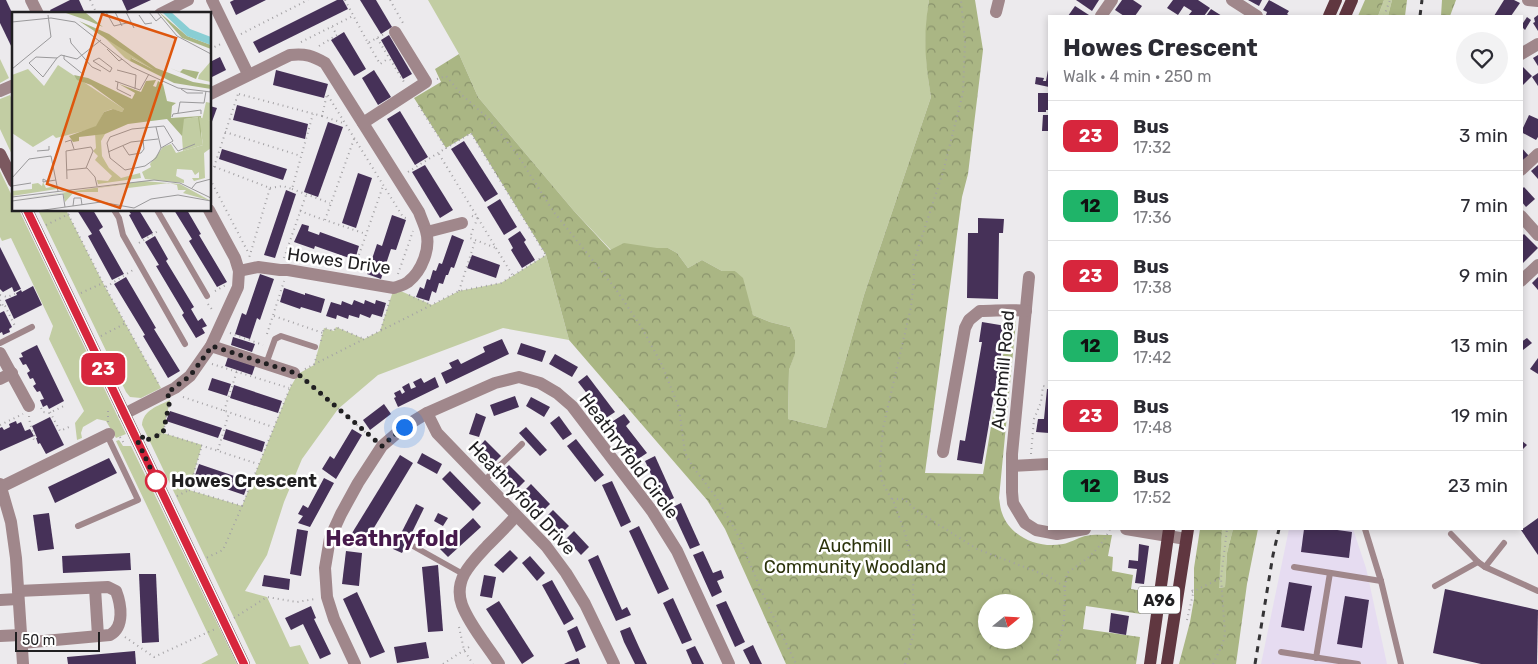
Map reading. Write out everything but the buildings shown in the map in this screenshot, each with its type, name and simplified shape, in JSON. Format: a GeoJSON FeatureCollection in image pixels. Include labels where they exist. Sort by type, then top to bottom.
{"type":"FeatureCollection","features":[{"type":"Feature","properties":{"kind":"main road"},"geometry":{"type":"LineString","coordinates":[[1329,15],[1336,0]]}},
{"type":"Feature","properties":{"kind":"main road"},"geometry":{"type":"LineString","coordinates":[[1345,15],[1352,0]]}},
{"type":"Feature","properties":{"kind":"main road","name":"A96"},"geometry":{"type":"LineString","coordinates":[[1150,664],[1168,532]]}},
{"type":"Feature","properties":{"kind":"main road","name":"A96"},"geometry":{"type":"LineString","coordinates":[[1167,664],[1187,534]]}},
{"type":"Feature","properties":{"kind":"street"},"geometry":{"type":"LineString","coordinates":[[31,0],[37,12]]}},
{"type":"Feature","properties":{"kind":"street"},"geometry":{"type":"LineString","coordinates":[[212,0],[248,74]]}},
{"type":"Feature","properties":{"kind":"street"},"geometry":{"type":"LineString","coordinates":[[1102,15],[1112,0]]}},
{"type":"Feature","properties":{"kind":"street"},"geometry":{"type":"LineString","coordinates":[[1232,0],[1255,15]]}},
{"type":"Feature","properties":{"kind":"street"},"geometry":{"type":"LineString","coordinates":[[1528,0],[1538,1]]}},
{"type":"Feature","properties":{"kind":"street"},"geometry":{"type":"LineString","coordinates":[[164,12],[184,1]]}},
{"type":"Feature","properties":{"kind":"street"},"geometry":{"type":"LineString","coordinates":[[364,123],[426,82],[393,30]]}},
{"type":"Feature","properties":{"kind":"street"},"geometry":{"type":"LineString","coordinates":[[1523,53],[1538,44]]}},
{"type":"Feature","properties":{"kind":"street"},"geometry":{"type":"LineString","coordinates":[[211,93],[290,54],[302,53],[312,56]]}},
{"type":"Feature","properties":{"kind":"street","name":"Howes Drive"},"geometry":{"type":"LineString","coordinates":[[242,272],[258,267],[394,288],[407,283],[417,273],[424,258],[427,232],[419,212],[325,63],[312,56]]}},
{"type":"Feature","properties":{"kind":"street"},"geometry":{"type":"LineString","coordinates":[[0,92],[12,86]]}},
{"type":"Feature","properties":{"kind":"street"},"geometry":{"type":"LineString","coordinates":[[0,154],[12,178]]}},
{"type":"Feature","properties":{"kind":"street"},"geometry":{"type":"LineString","coordinates":[[1523,168],[1538,154]]}},
{"type":"Feature","properties":{"kind":"street"},"geometry":{"type":"LineString","coordinates":[[27,211],[244,664]]}},
{"type":"Feature","properties":{"kind":"street"},"geometry":{"type":"LineString","coordinates":[[124,414],[169,392],[190,376],[212,346],[238,287],[242,272],[210,211]]}},
{"type":"Feature","properties":{"kind":"street"},"geometry":{"type":"LineString","coordinates":[[1523,222],[1538,235]]}},
{"type":"Feature","properties":{"kind":"street"},"geometry":{"type":"LineString","coordinates":[[427,232],[462,223]]}},
{"type":"Feature","properties":{"kind":"street"},"geometry":{"type":"LineString","coordinates":[[1523,279],[1538,265]]}},
{"type":"Feature","properties":{"kind":"street","name":"Auchmill Road"},"geometry":{"type":"LineString","coordinates":[[1029,278],[1012,466],[1014,503],[1025,523],[1036,530],[1046,534],[1068,533],[1081,530]]}},
{"type":"Feature","properties":{"kind":"street"},"geometry":{"type":"LineString","coordinates":[[943,452],[965,328],[969,320],[980,311],[1006,309],[1026,311]]}},
{"type":"Feature","properties":{"kind":"street"},"geometry":{"type":"LineString","coordinates":[[212,346],[294,373]]}},
{"type":"Feature","properties":{"kind":"street"},"geometry":{"type":"LineString","coordinates":[[0,353],[35,408]]}},
{"type":"Feature","properties":{"kind":"street"},"geometry":{"type":"LineString","coordinates":[[0,379],[12,373]]}},
{"type":"Feature","properties":{"kind":"street","name":"Heathryfold Circle"},"geometry":{"type":"LineString","coordinates":[[355,664],[334,619],[327,597],[325,568],[330,538],[358,483],[382,446],[404,427],[427,413],[496,383],[519,377],[540,383],[557,393],[572,406],[652,511],[677,552],[729,664]]}},
{"type":"Feature","properties":{"kind":"street","name":"Heathryfold Drive"},"geometry":{"type":"LineString","coordinates":[[427,413],[437,433],[546,546],[566,573],[585,604],[614,664]]}},
{"type":"Feature","properties":{"kind":"street"},"geometry":{"type":"LineString","coordinates":[[23,664],[16,558],[11,522],[1,485],[108,434]]}},
{"type":"Feature","properties":{"kind":"street"},"geometry":{"type":"LineString","coordinates":[[1012,466],[1048,464]]}},
{"type":"Feature","properties":{"kind":"street"},"geometry":{"type":"LineString","coordinates":[[499,664],[462,604],[460,590],[463,574],[468,566],[516,516]]}},
{"type":"Feature","properties":{"kind":"street"},"geometry":{"type":"LineString","coordinates":[[1140,530],[1187,534]]}},
{"type":"Feature","properties":{"kind":"street"},"geometry":{"type":"LineString","coordinates":[[0,600],[18,595],[108,587],[116,591],[119,599],[120,624],[117,632],[110,635],[21,639],[0,636]]}},
{"type":"Feature","properties":{"kind":"street"},"geometry":{"type":"LineString","coordinates":[[95,588],[98,636]]}},
{"type":"Feature","properties":{"kind":"lane"},"geometry":{"type":"LineString","coordinates":[[115,211],[119,218],[123,235],[185,344]]}},
{"type":"Feature","properties":{"kind":"lane"},"geometry":{"type":"LineString","coordinates":[[158,211],[207,296]]}},
{"type":"Feature","properties":{"kind":"lane"},"geometry":{"type":"LineString","coordinates":[[0,342],[32,328]]}},
{"type":"Feature","properties":{"kind":"lane"},"geometry":{"type":"LineString","coordinates":[[266,364],[275,339],[281,336],[314,347]]}},
{"type":"Feature","properties":{"kind":"lane"},"geometry":{"type":"LineString","coordinates":[[78,526],[138,500],[108,434]]}},
{"type":"Feature","properties":{"kind":"lane"},"geometry":{"type":"LineString","coordinates":[[484,481],[522,444]]}},
{"type":"Feature","properties":{"kind":"lane"},"geometry":{"type":"LineString","coordinates":[[1365,530],[1381,581],[1401,664]]}},
{"type":"Feature","properties":{"kind":"lane"},"geometry":{"type":"LineString","coordinates":[[1451,534],[1485,567],[1538,591]]}},
{"type":"Feature","properties":{"kind":"lane"},"geometry":{"type":"LineString","coordinates":[[1485,567],[1504,543]]}},
{"type":"Feature","properties":{"kind":"lane"},"geometry":{"type":"LineString","coordinates":[[413,546],[463,574]]}},
{"type":"Feature","properties":{"kind":"lane"},"geometry":{"type":"LineString","coordinates":[[1435,586],[1478,562]]}},
{"type":"Feature","properties":{"kind":"lane"},"geometry":{"type":"LineString","coordinates":[[1294,567],[1381,581]]}},
{"type":"Feature","properties":{"kind":"lane"},"geometry":{"type":"LineString","coordinates":[[1316,658],[1330,573]]}},
{"type":"Feature","properties":{"kind":"lane"},"geometry":{"type":"LineString","coordinates":[[1280,652],[1358,664]]}},
{"type":"Feature","properties":{"kind":"path"},"geometry":{"type":"LineString","coordinates":[[90,0],[96,12]]}},
{"type":"Feature","properties":{"kind":"path"},"geometry":{"type":"LineString","coordinates":[[211,49],[308,0]]}},
{"type":"Feature","properties":{"kind":"path"},"geometry":{"type":"LineString","coordinates":[[345,0],[380,64],[389,58]]}},
{"type":"Feature","properties":{"kind":"path"},"geometry":{"type":"LineString","coordinates":[[368,43],[404,22],[390,0]]}},
{"type":"Feature","properties":{"kind":"path"},"geometry":{"type":"LineString","coordinates":[[905,664],[914,632],[914,572],[904,533],[892,499],[882,482],[880,463],[883,428],[911,307],[914,278],[913,264],[943,172],[963,93],[964,41],[961,0]]}},
{"type":"Feature","properties":{"kind":"path"},"geometry":{"type":"LineString","coordinates":[[1384,15],[1390,0]]}},
{"type":"Feature","properties":{"kind":"path"},"geometry":{"type":"LineString","coordinates":[[290,54],[295,45],[353,16]]}},
{"type":"Feature","properties":{"kind":"path"},"geometry":{"type":"LineString","coordinates":[[312,56],[315,48],[337,35],[332,27]]}},
{"type":"Feature","properties":{"kind":"path"},"geometry":{"type":"LineString","coordinates":[[426,82],[446,76],[463,96],[488,118],[517,154],[553,211],[615,288],[642,328],[662,365],[679,408],[685,453],[693,467],[716,497],[737,533],[764,597],[796,664]]}},
{"type":"Feature","properties":{"kind":"path"},"geometry":{"type":"LineString","coordinates":[[214,167],[238,94],[345,124]]}},
{"type":"Feature","properties":{"kind":"path"},"geometry":{"type":"LineString","coordinates":[[322,116],[327,94],[403,217],[416,222],[419,212]]}},
{"type":"Feature","properties":{"kind":"path"},"geometry":{"type":"LineString","coordinates":[[292,189],[313,114]]}},
{"type":"Feature","properties":{"kind":"path"},"geometry":{"type":"LineString","coordinates":[[225,132],[301,156]]}},
{"type":"Feature","properties":{"kind":"path"},"geometry":{"type":"LineString","coordinates":[[325,220],[354,139]]}},
{"type":"Feature","properties":{"kind":"path"},"geometry":{"type":"LineString","coordinates":[[398,178],[446,148]]}},
{"type":"Feature","properties":{"kind":"path"},"geometry":{"type":"LineString","coordinates":[[439,154],[513,276]]}},
{"type":"Feature","properties":{"kind":"path"},"geometry":{"type":"LineString","coordinates":[[211,166],[270,188],[283,186],[331,203]]}},
{"type":"Feature","properties":{"kind":"path"},"geometry":{"type":"LineString","coordinates":[[211,181],[249,254]]}},
{"type":"Feature","properties":{"kind":"path"},"geometry":{"type":"LineString","coordinates":[[350,281],[383,186]]}},
{"type":"Feature","properties":{"kind":"path"},"geometry":{"type":"LineString","coordinates":[[264,345],[220,326],[208,304],[207,296],[242,272],[270,188]]}},
{"type":"Feature","properties":{"kind":"path"},"geometry":{"type":"LineString","coordinates":[[267,336],[306,194]]}},
{"type":"Feature","properties":{"kind":"path"},"geometry":{"type":"LineString","coordinates":[[67,211],[103,283],[169,392],[170,400],[163,433]]}},
{"type":"Feature","properties":{"kind":"path"},"geometry":{"type":"LineString","coordinates":[[300,211],[366,234]]}},
{"type":"Feature","properties":{"kind":"path"},"geometry":{"type":"LineString","coordinates":[[36,229],[69,214]]}},
{"type":"Feature","properties":{"kind":"path"},"geometry":{"type":"LineString","coordinates":[[462,223],[465,214],[477,218]]}},
{"type":"Feature","properties":{"kind":"path"},"geometry":{"type":"LineString","coordinates":[[477,218],[470,238],[496,248]]}},
{"type":"Feature","properties":{"kind":"path"},"geometry":{"type":"LineString","coordinates":[[130,248],[166,227]]}},
{"type":"Feature","properties":{"kind":"path"},"geometry":{"type":"LineString","coordinates":[[380,331],[413,230]]}},
{"type":"Feature","properties":{"kind":"path"},"geometry":{"type":"LineString","coordinates":[[459,291],[475,240]]}},
{"type":"Feature","properties":{"kind":"path"},"geometry":{"type":"LineString","coordinates":[[106,287],[140,266]]}},
{"type":"Feature","properties":{"kind":"path"},"geometry":{"type":"LineString","coordinates":[[69,298],[103,283]]}},
{"type":"Feature","properties":{"kind":"path"},"geometry":{"type":"LineString","coordinates":[[394,288],[432,305]]}},
{"type":"Feature","properties":{"kind":"path"},"geometry":{"type":"LineString","coordinates":[[0,295],[7,297],[15,294]]}},
{"type":"Feature","properties":{"kind":"path"},"geometry":{"type":"LineString","coordinates":[[0,300],[1,306],[5,306],[18,334]]}},
{"type":"Feature","properties":{"kind":"path"},"geometry":{"type":"LineString","coordinates":[[274,316],[323,333]]}},
{"type":"Feature","properties":{"kind":"path"},"geometry":{"type":"LineString","coordinates":[[90,342],[126,323]]}},
{"type":"Feature","properties":{"kind":"path"},"geometry":{"type":"LineString","coordinates":[[314,365],[324,328],[334,331],[336,327],[364,339]]}},
{"type":"Feature","properties":{"kind":"path"},"geometry":{"type":"LineString","coordinates":[[202,361],[290,388]]}},
{"type":"Feature","properties":{"kind":"path"},"geometry":{"type":"LineString","coordinates":[[224,412],[237,371]]}},
{"type":"Feature","properties":{"kind":"path"},"geometry":{"type":"LineString","coordinates":[[294,373],[298,374],[382,446]]}},
{"type":"Feature","properties":{"kind":"path"},"geometry":{"type":"LineString","coordinates":[[1030,465],[1034,419],[1042,402],[1043,386],[1048,387]]}},
{"type":"Feature","properties":{"kind":"path"},"geometry":{"type":"LineString","coordinates":[[169,392],[274,428]]}},
{"type":"Feature","properties":{"kind":"path"},"geometry":{"type":"LineString","coordinates":[[50,412],[60,431],[69,426]]}},
{"type":"Feature","properties":{"kind":"path"},"geometry":{"type":"LineString","coordinates":[[218,450],[229,413]]}},
{"type":"Feature","properties":{"kind":"path"},"geometry":{"type":"LineString","coordinates":[[0,425],[24,414],[30,414],[30,424],[36,443]]}},
{"type":"Feature","properties":{"kind":"path"},"geometry":{"type":"LineString","coordinates":[[137,440],[145,436],[147,440],[163,433],[259,464]]}},
{"type":"Feature","properties":{"kind":"path"},"geometry":{"type":"LineString","coordinates":[[189,490],[202,445]]}},
{"type":"Feature","properties":{"kind":"path"},"geometry":{"type":"LineString","coordinates":[[166,501],[189,490],[242,506],[223,550],[195,563]]}},
{"type":"Feature","properties":{"kind":"path"},"geometry":{"type":"LineString","coordinates":[[892,499],[904,499],[917,512],[977,549],[1048,576],[1064,586]]}},
{"type":"Feature","properties":{"kind":"path"},"geometry":{"type":"LineString","coordinates":[[1055,664],[1064,620],[1064,586],[1067,573],[1092,556],[1109,530]]}},
{"type":"Feature","properties":{"kind":"path"},"geometry":{"type":"LineString","coordinates":[[1213,664],[1225,634],[1221,578],[1227,530]]}},
{"type":"Feature","properties":{"kind":"path"},"geometry":{"type":"LineString","coordinates":[[1192,592],[1221,578]]}},
{"type":"Feature","properties":{"kind":"path"},"geometry":{"type":"LineString","coordinates":[[458,624],[464,650],[474,664]]}},
{"type":"Feature","properties":{"kind":"path"},"geometry":{"type":"LineString","coordinates":[[443,664],[482,638]]}},
{"type":"Feature","properties":{"kind":"shaded area"},"geometry":{"type":"Polygon","coordinates":[[[1289,530],[1353,530],[1366,568],[1387,664],[1261,664],[1289,530]]]}},
{"type":"Feature","properties":{"kind":"green space"},"geometry":{"type":"Polygon","coordinates":[[[428,0],[929,0],[926,48],[931,97],[864,295],[826,428],[788,419],[789,370],[795,353],[795,340],[790,327],[753,315],[735,271],[722,271],[702,260],[688,268],[677,253],[668,248],[611,250],[574,211],[478,97],[459,54],[428,0]]]}},
{"type":"Feature","properties":{"kind":"green space","name":"Auchmill Community Woodland"},"geometry":{"type":"Polygon","coordinates":[[[929,0],[975,0],[983,50],[968,174],[962,197],[925,473],[983,474],[1009,320],[1016,322],[999,498],[1001,511],[1006,521],[1018,535],[1044,545],[1066,543],[1088,535],[1112,535],[1108,556],[1113,557],[1112,571],[1133,575],[1131,589],[1143,591],[1141,614],[1086,606],[1083,629],[1140,637],[1136,664],[786,664],[725,529],[707,500],[569,340],[546,255],[471,133],[446,148],[414,98],[441,82],[435,69],[459,54],[478,97],[574,211],[610,250],[624,243],[668,248],[677,253],[688,268],[702,260],[722,271],[735,271],[743,278],[753,315],[790,327],[795,340],[795,354],[789,370],[788,419],[826,428],[864,295],[931,97],[927,72],[926,25],[929,0]]]}},
{"type":"Feature","properties":{"kind":"green space"},"geometry":{"type":"Polygon","coordinates":[[[1365,0],[1384,0],[1378,15],[1358,15],[1365,0]]]}},
{"type":"Feature","properties":{"kind":"green space"},"geometry":{"type":"Polygon","coordinates":[[[1384,0],[1392,0],[1388,15],[1378,15],[1384,0]]]}},
{"type":"Feature","properties":{"kind":"green space"},"geometry":{"type":"Polygon","coordinates":[[[1392,0],[1407,0],[1405,15],[1388,15],[1392,0]]]}},
{"type":"Feature","properties":{"kind":"green space"},"geometry":{"type":"Polygon","coordinates":[[[1442,0],[1456,0],[1450,15],[1441,15],[1442,0]]]}},
{"type":"Feature","properties":{"kind":"green space"},"geometry":{"type":"Polygon","coordinates":[[[0,59],[9,78],[0,83],[0,59]]]}},
{"type":"Feature","properties":{"kind":"green space"},"geometry":{"type":"Polygon","coordinates":[[[10,95],[12,100],[12,155],[0,129],[0,99],[10,95]]]}},
{"type":"Feature","properties":{"kind":"green space"},"geometry":{"type":"Polygon","coordinates":[[[0,171],[12,196],[12,211],[19,211],[126,434],[116,438],[106,421],[97,419],[83,427],[82,438],[77,440],[75,423],[84,411],[49,339],[53,326],[11,238],[2,241],[0,237],[0,171]]]}},
{"type":"Feature","properties":{"kind":"green space"},"geometry":{"type":"Polygon","coordinates":[[[38,211],[67,211],[103,283],[161,388],[141,398],[130,397],[38,211]]]}},
{"type":"Feature","properties":{"kind":"green space"},"geometry":{"type":"Polygon","coordinates":[[[546,255],[569,340],[503,328],[378,375],[338,409],[302,459],[284,502],[267,555],[245,591],[267,597],[290,647],[300,645],[309,664],[256,664],[142,425],[145,416],[152,409],[170,400],[163,433],[202,445],[189,490],[242,506],[290,388],[298,374],[314,365],[324,328],[334,331],[336,327],[364,339],[380,331],[394,288],[432,305],[459,291],[501,283],[546,255]]]}},
{"type":"Feature","properties":{"kind":"green space"},"geometry":{"type":"Polygon","coordinates":[[[119,440],[123,446],[131,446],[237,664],[201,664],[218,655],[116,441],[119,440]]]}},
{"type":"Feature","properties":{"kind":"green space"},"geometry":{"type":"Polygon","coordinates":[[[1200,530],[1222,530],[1219,588],[1225,587],[1227,553],[1233,530],[1258,530],[1247,584],[1236,664],[1179,664],[1194,599],[1194,568],[1200,530]]]}},
{"type":"Feature","properties":{"kind":"green space"},"geometry":{"type":"Polygon","coordinates":[[[1222,530],[1233,530],[1227,553],[1225,587],[1218,588],[1222,530]]]}},
{"type":"Feature","properties":{"kind":"railway"},"geometry":{"type":"LineString","coordinates":[[1420,15],[1422,0]]}},
{"type":"Feature","properties":{"kind":"railway"},"geometry":{"type":"LineString","coordinates":[[1255,664],[1279,530]]}},
{"type":"Feature","properties":{"kind":"bus line","name":"23"},"geometry":{"type":"LineString","coordinates":[[27,211],[244,664]]}},
{"type":"Feature","properties":{"kind":"place","name":"Howes Crescent"},"geometry":{"type":"Point","coordinates":[156,481]}},
{"type":"Feature","properties":{"kind":"district","name":"Heathryfold"},"geometry":{"type":"Point","coordinates":[392,538]}},
{"type":"Feature","properties":{"kind":"route"},"geometry":{"type":"LineString","coordinates":[[156,481],[159,486],[137,440],[145,436],[147,440],[163,433],[170,400],[167,393],[190,376],[212,346],[298,374],[382,446],[404,427]]}}]}
